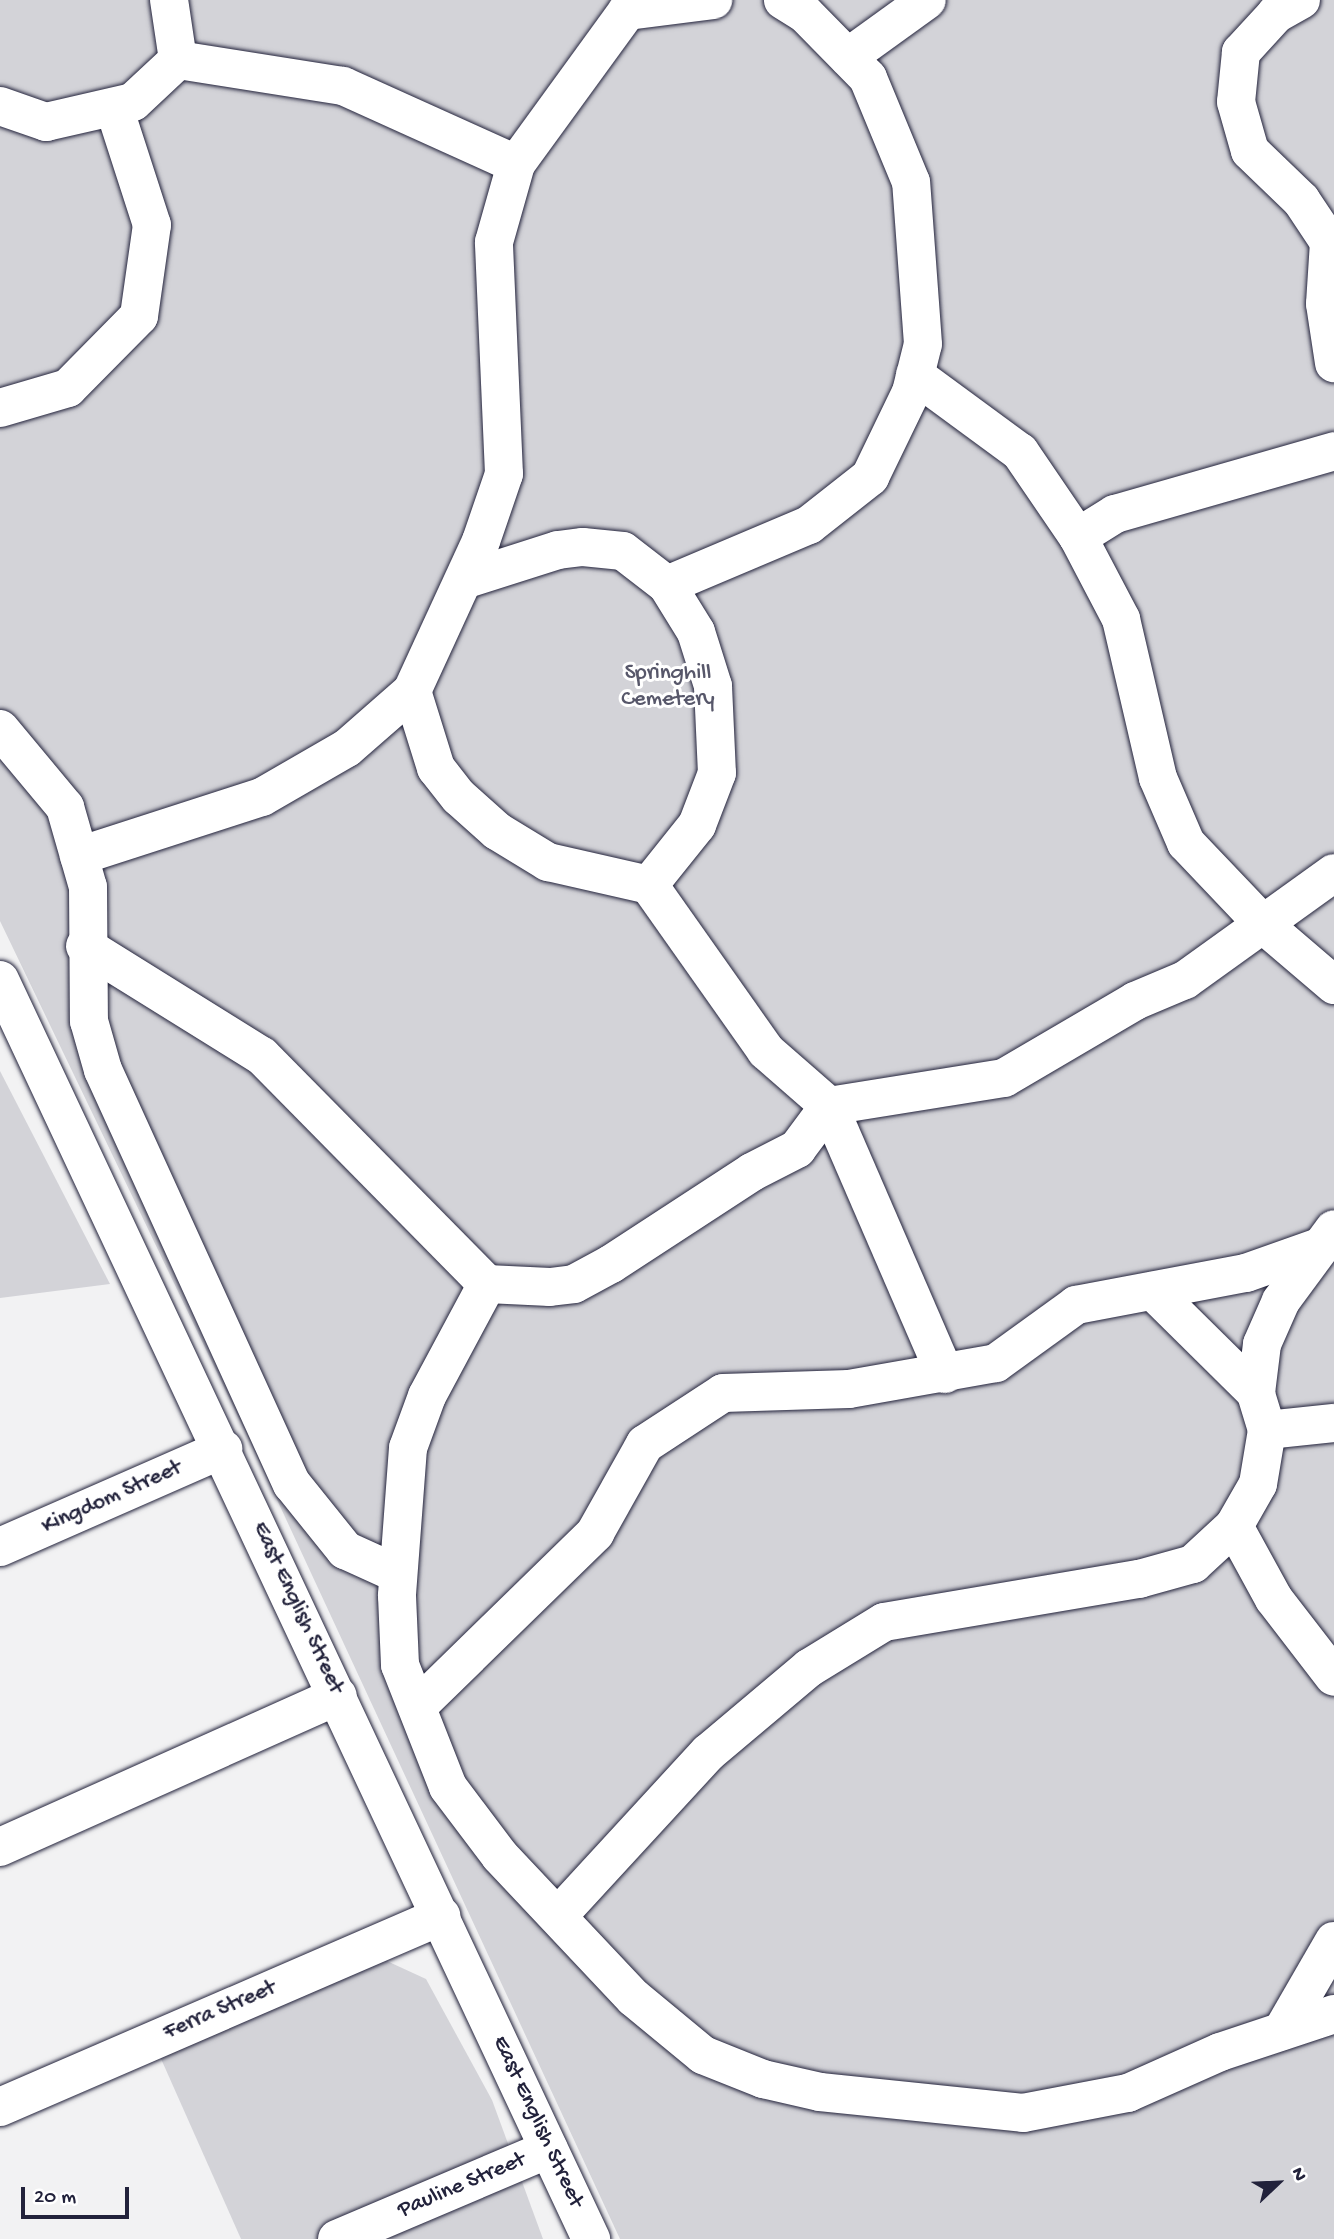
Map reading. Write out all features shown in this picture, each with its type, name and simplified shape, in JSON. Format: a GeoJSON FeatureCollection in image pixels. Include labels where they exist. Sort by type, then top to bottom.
{"type":"FeatureCollection","features":[{"type":"Feature","properties":{"kind":"street"},"geometry":{"type":"LineString","coordinates":[[169,0],[178,60]]}},
{"type":"Feature","properties":{"kind":"street"},"geometry":{"type":"LineString","coordinates":[[79,856],[262,797],[347,748],[412,691],[464,580],[504,474],[494,242],[516,164],[627,11],[713,0]]}},
{"type":"Feature","properties":{"kind":"street"},"geometry":{"type":"LineString","coordinates":[[667,585],[809,525],[870,477],[915,376],[923,344],[911,183],[868,78],[805,14],[783,0]]}},
{"type":"Feature","properties":{"kind":"street"},"geometry":{"type":"LineString","coordinates":[[848,57],[927,0]]}},
{"type":"Feature","properties":{"kind":"street"},"geometry":{"type":"LineString","coordinates":[[1282,5],[1241,52],[1236,102],[1250,152],[1301,200],[1329,242],[1325,304],[1334,363]]}},
{"type":"Feature","properties":{"kind":"street"},"geometry":{"type":"LineString","coordinates":[[0,106],[46,122],[114,107],[133,102],[178,60]]}},
{"type":"Feature","properties":{"kind":"street"},"geometry":{"type":"LineString","coordinates":[[178,60],[343,86],[516,164]]}},
{"type":"Feature","properties":{"kind":"street"},"geometry":{"type":"LineString","coordinates":[[0,408],[68,388],[139,316],[152,225],[114,107]]}},
{"type":"Feature","properties":{"kind":"street"},"geometry":{"type":"LineString","coordinates":[[915,376],[1020,452],[1078,537],[1121,619],[1158,778],[1186,843],[1265,926],[1334,985]]}},
{"type":"Feature","properties":{"kind":"street"},"geometry":{"type":"LineString","coordinates":[[1078,537],[1115,514],[1334,451]]}},
{"type":"Feature","properties":{"kind":"street"},"geometry":{"type":"LineString","coordinates":[[464,580],[558,550],[583,547],[623,551],[667,585],[696,632],[712,686],[716,773],[697,825],[649,885]]}},
{"type":"Feature","properties":{"kind":"street"},"geometry":{"type":"LineString","coordinates":[[412,691],[436,768],[497,831],[548,862],[649,885],[766,1051],[829,1106],[945,1374]]}},
{"type":"Feature","properties":{"kind":"street"},"geometry":{"type":"LineString","coordinates":[[0,729],[65,807],[88,887],[85,946],[89,1021],[113,1099],[292,1484],[324,1528],[345,1550],[398,1574]]}},
{"type":"Feature","properties":{"kind":"street"},"geometry":{"type":"LineString","coordinates":[[85,946],[262,1056],[487,1284],[575,1284],[797,1149],[829,1106],[1004,1078],[1135,1001],[1185,980],[1265,926],[1334,873]]}},
{"type":"Feature","properties":{"kind":"street","name":"East English Street"},"geometry":{"type":"LineString","coordinates":[[0,980],[223,1449],[591,2239]]}},
{"type":"Feature","properties":{"kind":"street"},"geometry":{"type":"LineString","coordinates":[[418,1706],[596,1533],[645,1444],[723,1393],[849,1390],[996,1363],[1076,1305],[1247,1272],[1328,1238]]}},
{"type":"Feature","properties":{"kind":"street"},"geometry":{"type":"LineString","coordinates":[[558,1916],[708,1753],[809,1668],[884,1622],[1139,1579],[1193,1564],[1234,1525],[1258,1484],[1267,1430],[1256,1393],[1262,1344],[1281,1301],[1328,1238]]}},
{"type":"Feature","properties":{"kind":"street"},"geometry":{"type":"LineString","coordinates":[[487,1284],[427,1396],[408,1448],[398,1574],[400,1665],[448,1787],[500,1856],[634,1998],[703,2055],[763,2079],[821,2092],[1023,2113],[1128,2093],[1220,2052],[1334,2014]]}},
{"type":"Feature","properties":{"kind":"street"},"geometry":{"type":"LineString","coordinates":[[1153,1291],[1256,1393]]}},
{"type":"Feature","properties":{"kind":"street"},"geometry":{"type":"LineString","coordinates":[[1267,1430],[1334,1423]]}},
{"type":"Feature","properties":{"kind":"street","name":"Kingdom Street"},"geometry":{"type":"LineString","coordinates":[[0,1547],[223,1449]]}},
{"type":"Feature","properties":{"kind":"street"},"geometry":{"type":"LineString","coordinates":[[1234,1525],[1274,1599],[1334,1677]]}},
{"type":"Feature","properties":{"kind":"street"},"geometry":{"type":"LineString","coordinates":[[0,1847],[338,1696]]}},
{"type":"Feature","properties":{"kind":"street","name":"Ferra Street"},"geometry":{"type":"LineString","coordinates":[[0,2107],[441,1916]]}},
{"type":"Feature","properties":{"kind":"street"},"geometry":{"type":"LineString","coordinates":[[1282,2031],[1334,1941]]}},
{"type":"Feature","properties":{"kind":"street","name":"Pauline Street"},"geometry":{"type":"LineString","coordinates":[[337,2239],[550,2149]]}},
{"type":"Feature","properties":{"kind":"green space","name":"Springhill Cemetery"},"geometry":{"type":"Polygon","coordinates":[[[0,0],[1334,0],[1334,2239],[620,2239],[247,1435],[0,921],[0,0]]]}},
{"type":"Feature","properties":{"kind":"green space"},"geometry":{"type":"Polygon","coordinates":[[[0,1071],[110,1284],[0,1298],[0,1071]]]}},
{"type":"Feature","properties":{"kind":"green space"},"geometry":{"type":"Polygon","coordinates":[[[376,1956],[426,1979],[492,2100],[543,2239],[241,2239],[158,2052],[376,1956]]]}}]}
